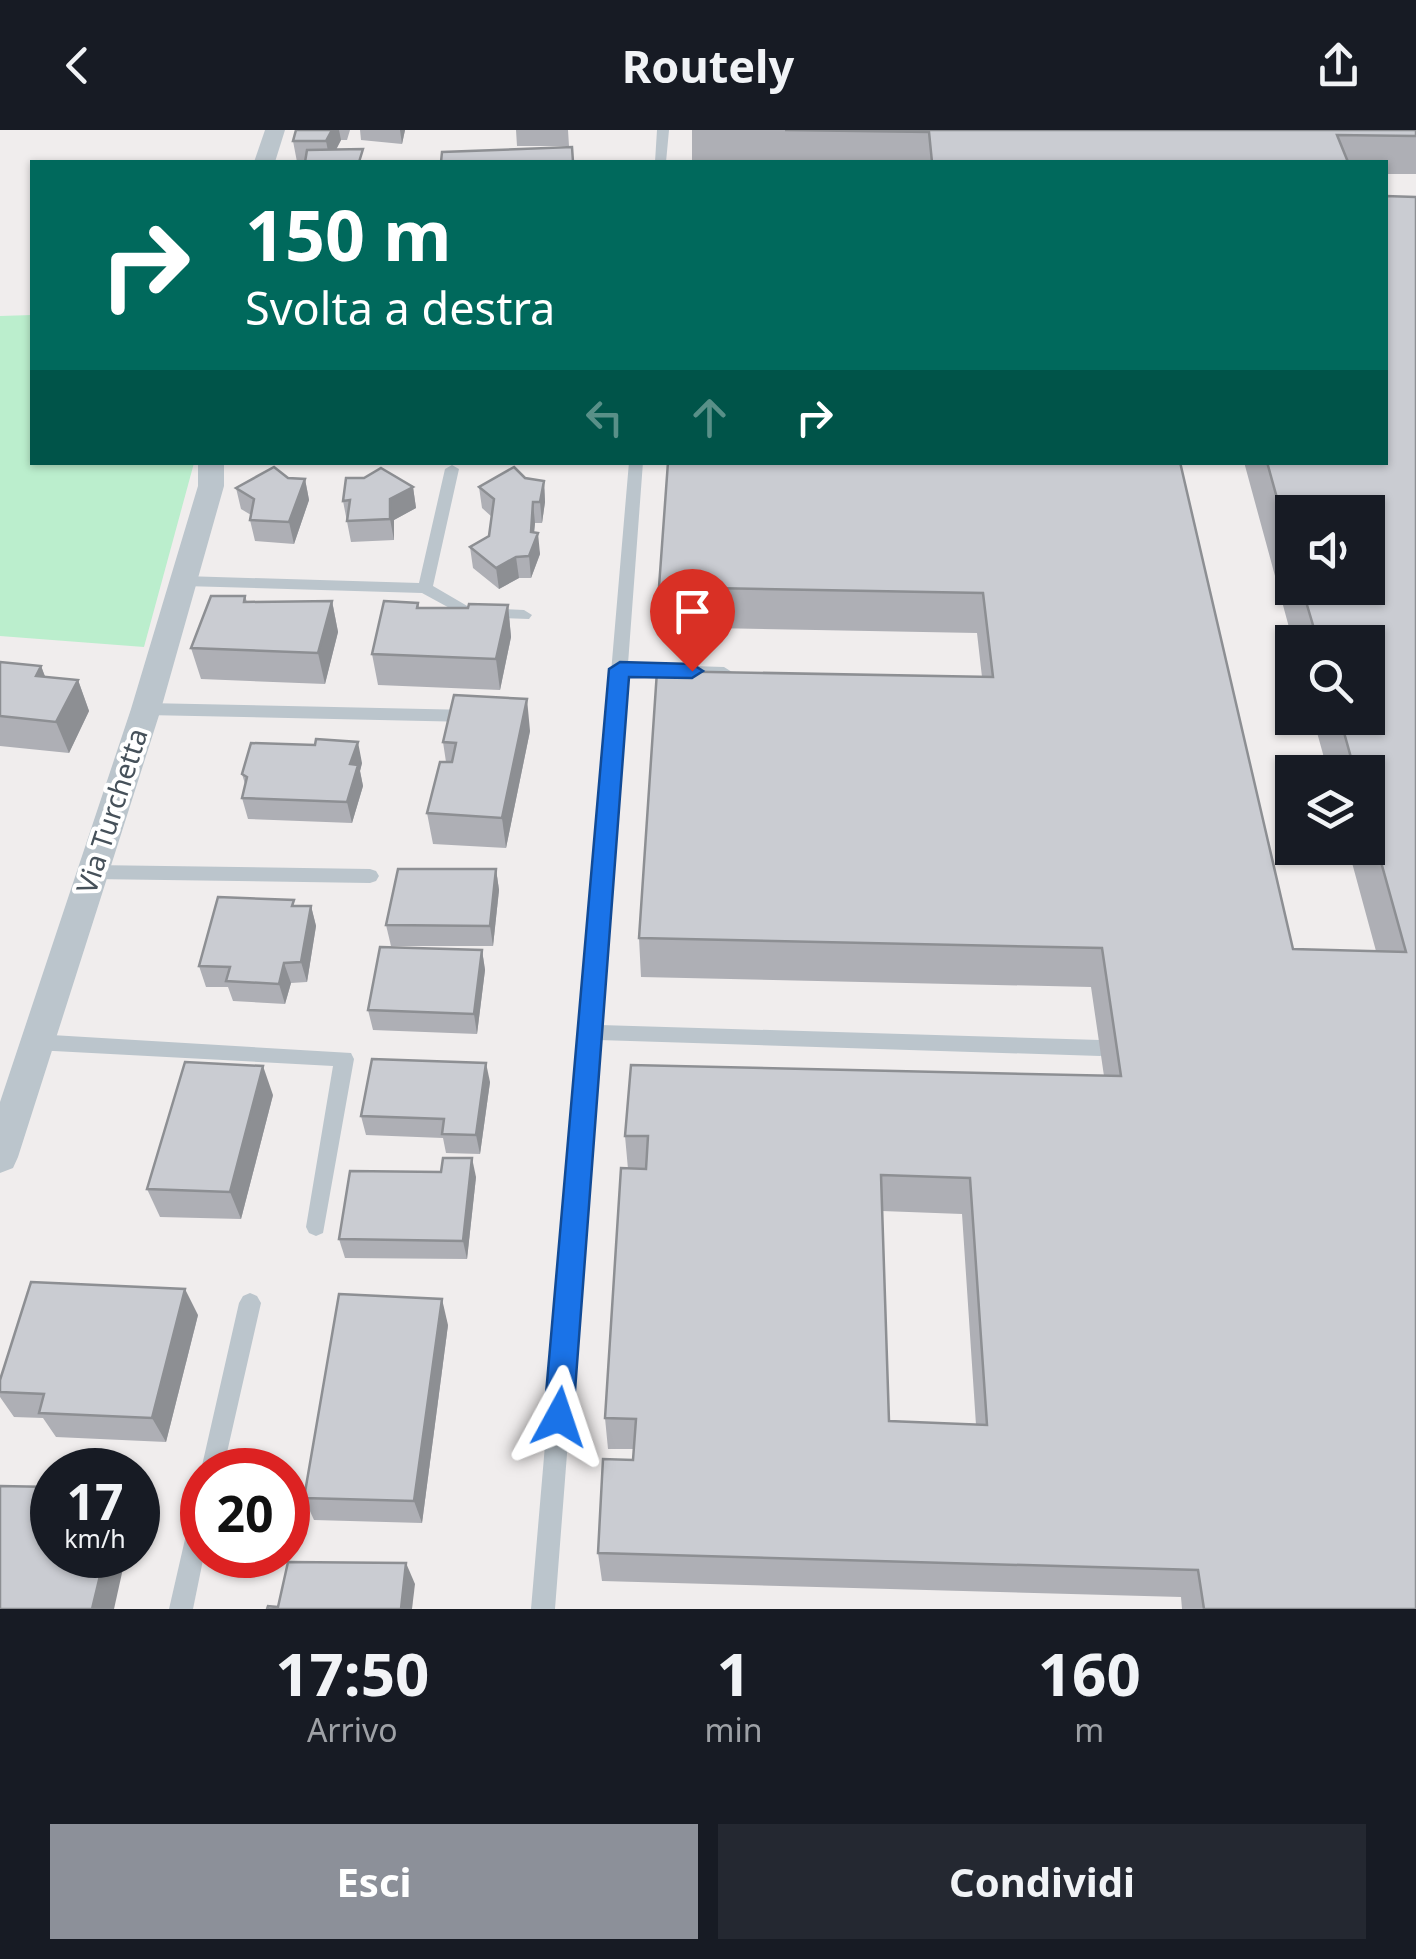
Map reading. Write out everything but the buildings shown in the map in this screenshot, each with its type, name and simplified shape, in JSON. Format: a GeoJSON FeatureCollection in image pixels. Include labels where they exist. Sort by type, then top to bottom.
{"type":"FeatureCollection","features":[{"type":"Feature","properties":{"kind":"street"},"geometry":{"type":"LineString","coordinates":[[266,160],[275,130]]}},
{"type":"Feature","properties":{"kind":"street","name":"Via Turchetta"},"geometry":{"type":"LineString","coordinates":[[0,1157],[146,709],[211,486],[211,465]]}},
{"type":"Feature","properties":{"kind":"lane"},"geometry":{"type":"LineString","coordinates":[[660,160],[663,130]]}},
{"type":"Feature","properties":{"kind":"lane"},"geometry":{"type":"LineString","coordinates":[[543,1609],[636,465]]}},
{"type":"Feature","properties":{"kind":"lane"},"geometry":{"type":"LineString","coordinates":[[425,588],[452,469]]}},
{"type":"Feature","properties":{"kind":"lane"},"geometry":{"type":"LineString","coordinates":[[184,582],[425,588],[466,612],[524,615]]}},
{"type":"Feature","properties":{"kind":"lane"},"geometry":{"type":"LineString","coordinates":[[620,669],[734,672]]}},
{"type":"Feature","properties":{"kind":"lane"},"geometry":{"type":"LineString","coordinates":[[146,709],[481,716]]}},
{"type":"Feature","properties":{"kind":"lane"},"geometry":{"type":"LineString","coordinates":[[92,872],[370,876]]}},
{"type":"Feature","properties":{"kind":"lane"},"geometry":{"type":"LineString","coordinates":[[590,1032],[1100,1048]]}},
{"type":"Feature","properties":{"kind":"lane"},"geometry":{"type":"LineString","coordinates":[[35,1042],[344,1058],[316,1227]]}},
{"type":"Feature","properties":{"kind":"lane"},"geometry":{"type":"LineString","coordinates":[[217,1448],[250,1303]]}},
{"type":"Feature","properties":{"kind":"lane"},"geometry":{"type":"LineString","coordinates":[[181,1609],[188,1578]]}},
{"type":"Feature","properties":{"kind":"green space"},"geometry":{"type":"Polygon","coordinates":[[[30,315],[30,465],[193,465],[144,647],[0,636],[0,316],[30,315]]]}},
{"type":"Feature","properties":{"kind":"route"},"geometry":{"type":"LineString","coordinates":[[559,1417],[620,669],[692,671]]}}]}
